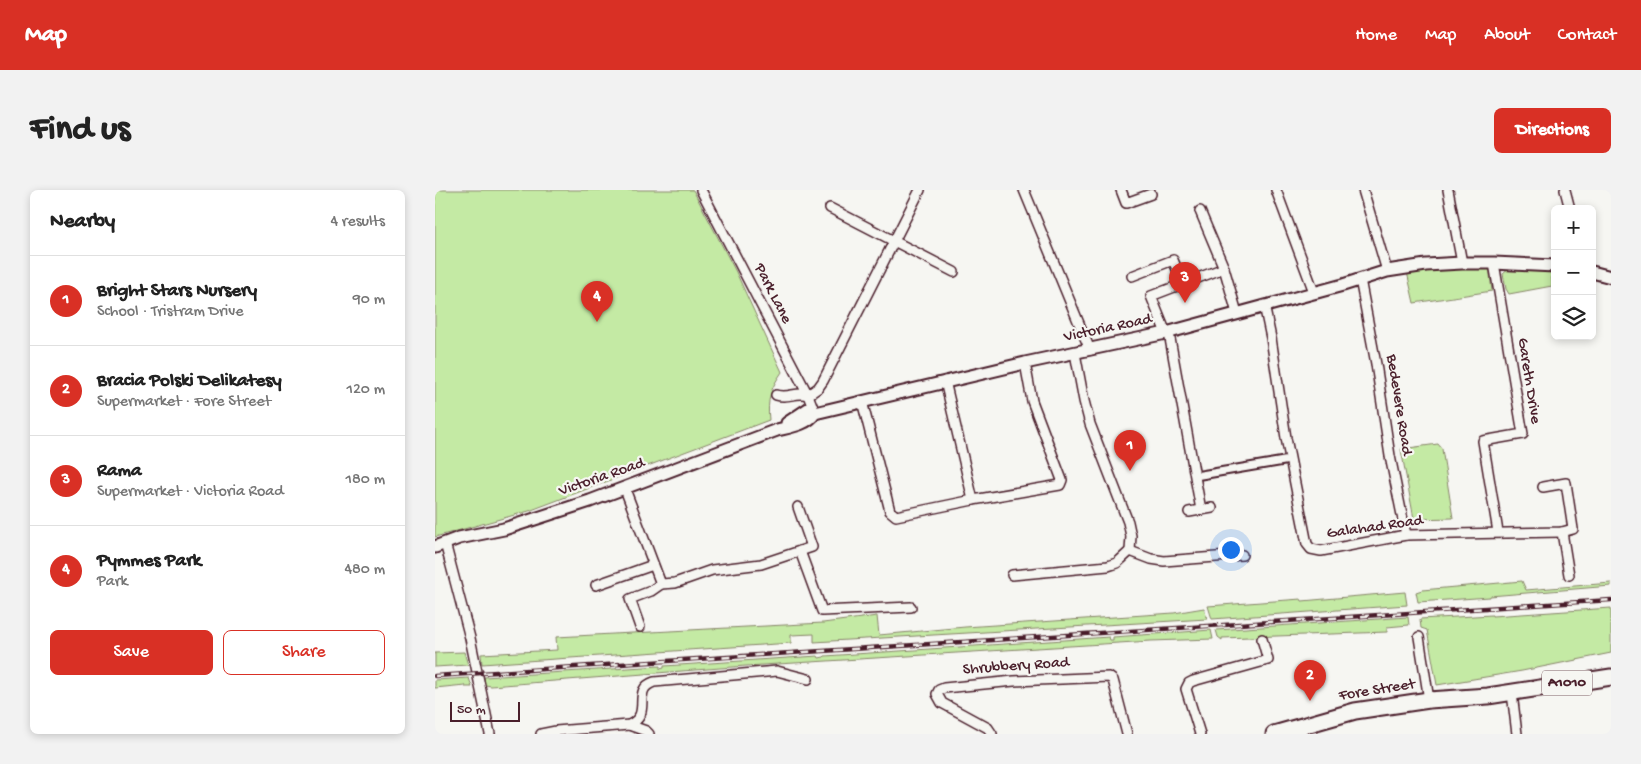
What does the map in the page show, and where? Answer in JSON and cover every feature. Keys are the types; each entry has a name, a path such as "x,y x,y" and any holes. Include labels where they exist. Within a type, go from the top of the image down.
{"main road":[{"name":"A1010","path":"1429,700 1512,692 1611,677"},
{"name":"Fore Street","path":"1274,734 1345,713 1429,700"}],"street":[{"name":"Park Lane","path":"701,190 808,395 815,413"},
{"path":"776,394 784,397 801,393 808,395 818,388 823,381 919,190"},
{"path":"1025,190 1090,350"},
{"path":"1121,190 1126,203 1151,194"},
{"path":"1276,190 1314,292"},
{"path":"1363,190 1387,271"},
{"path":"1448,190 1462,263"},
{"path":"1565,190 1569,205"},
{"path":"830,208 954,272"},
{"path":"1200,210 1224,268 1237,313"},
{"path":"1132,276 1173,260 1183,284"},
{"name":"Victoria Road","path":"440,545 504,528 625,489 777,430 805,422 815,413 862,401 1025,363 1167,333 1387,271 1426,265 1462,263 1494,262 1551,266"},
{"name":"Gareth Drive","path":"1494,262 1523,434 1483,441 1498,532"},
{"path":"1201,510 1167,333 1151,296 1224,268"},
{"path":"1596,273 1611,276"},
{"name":"Bedevere Road","path":"1360,279 1376,364 1390,456 1406,535"},
{"name":"Galahad Road","path":"1264,305 1290,460 1307,544 1311,549 1321,551 1406,535 1562,532 1573,529 1566,483 1543,487"},
{"path":"1012,575 1108,566 1117,563 1130,551 1131,536 1128,522 1090,424 1080,386 1075,353"},
{"path":"862,401 890,512 893,515 896,516 1060,485 1062,480 1033,401 1025,363"},
{"path":"945,381 973,500"},
{"path":"1195,476 1290,460"},
{"path":"625,489 661,584"},
{"path":"640,627 630,599 651,591 661,584 675,582 713,570 761,564 812,547 798,507"},
{"path":"1189,512 1212,508"},
{"path":"1562,532 1569,575"},
{"path":"440,545 469,638 490,734"},
{"path":"800,551 822,611 911,607"},
{"path":"1130,551 1164,562 1242,555"},
{"path":"596,585 653,564"},
{"path":"1419,636 1429,700"},
{"path":"1200,734 1186,689 1187,686 1193,681 1268,660 1262,639"},
{"path":"541,734 556,731 607,730 629,725 637,720 642,713 641,694 643,690 654,682 777,671 807,679"},
{"name":"Shrubbery Road","path":"992,734 989,728 942,703 937,694 939,690 1014,682 1109,677 1113,680 1127,734"},
{"path":"1512,692 1517,734"},
{"path":"629,725 646,731 649,734"}],"green space":[{"path":"435,190 693,190 736,272 782,372 770,395 769,420 529,511 435,537"},
{"path":"1489,267 1492,291 1414,303 1407,272"},
{"path":"1510,268 1551,269 1551,286 1509,294 1503,274"},
{"path":"1438,444 1442,449 1453,518 1414,519 1401,449"},
{"path":"1522,581 1526,590 1611,583 1611,586 1418,602 1416,592 1422,590"},
{"path":"1405,592 1407,605 1212,619 1208,606 1301,599 1302,601"},
{"path":"1204,608 1207,619 814,642 814,634 791,635 791,643 482,664 481,654 557,650 556,637 823,623 877,616 879,635 965,627 1174,613"},
{"path":"1611,608 1611,653 1522,671 1437,685 1427,630 1421,628 1420,619 1492,616"},
{"path":"1408,617 1409,625 1387,627 1387,632 1222,638 1222,640 1218,637 1216,630"},
{"path":"1211,630 1213,639 1151,641 746,666 491,686 485,685 484,677 660,666 660,669 664,668 664,666 818,656 819,658 825,656 1109,637 1110,640 1113,640 1113,637"},
{"path":"464,652 468,665 435,667 435,653"},
{"path":"469,678 472,687 465,687 465,685 435,688 435,680"}],"railway":[{"path":"435,676 1611,600"}],"place":[{"name":"Rama","path":"1185,303"},
{"name":"Pymmes Park","path":"597,322"},
{"name":"Bright Stars Nursery","path":"1130,471"},
{"name":"Bracia Polski Delikatesy","path":"1310,701"}]}
